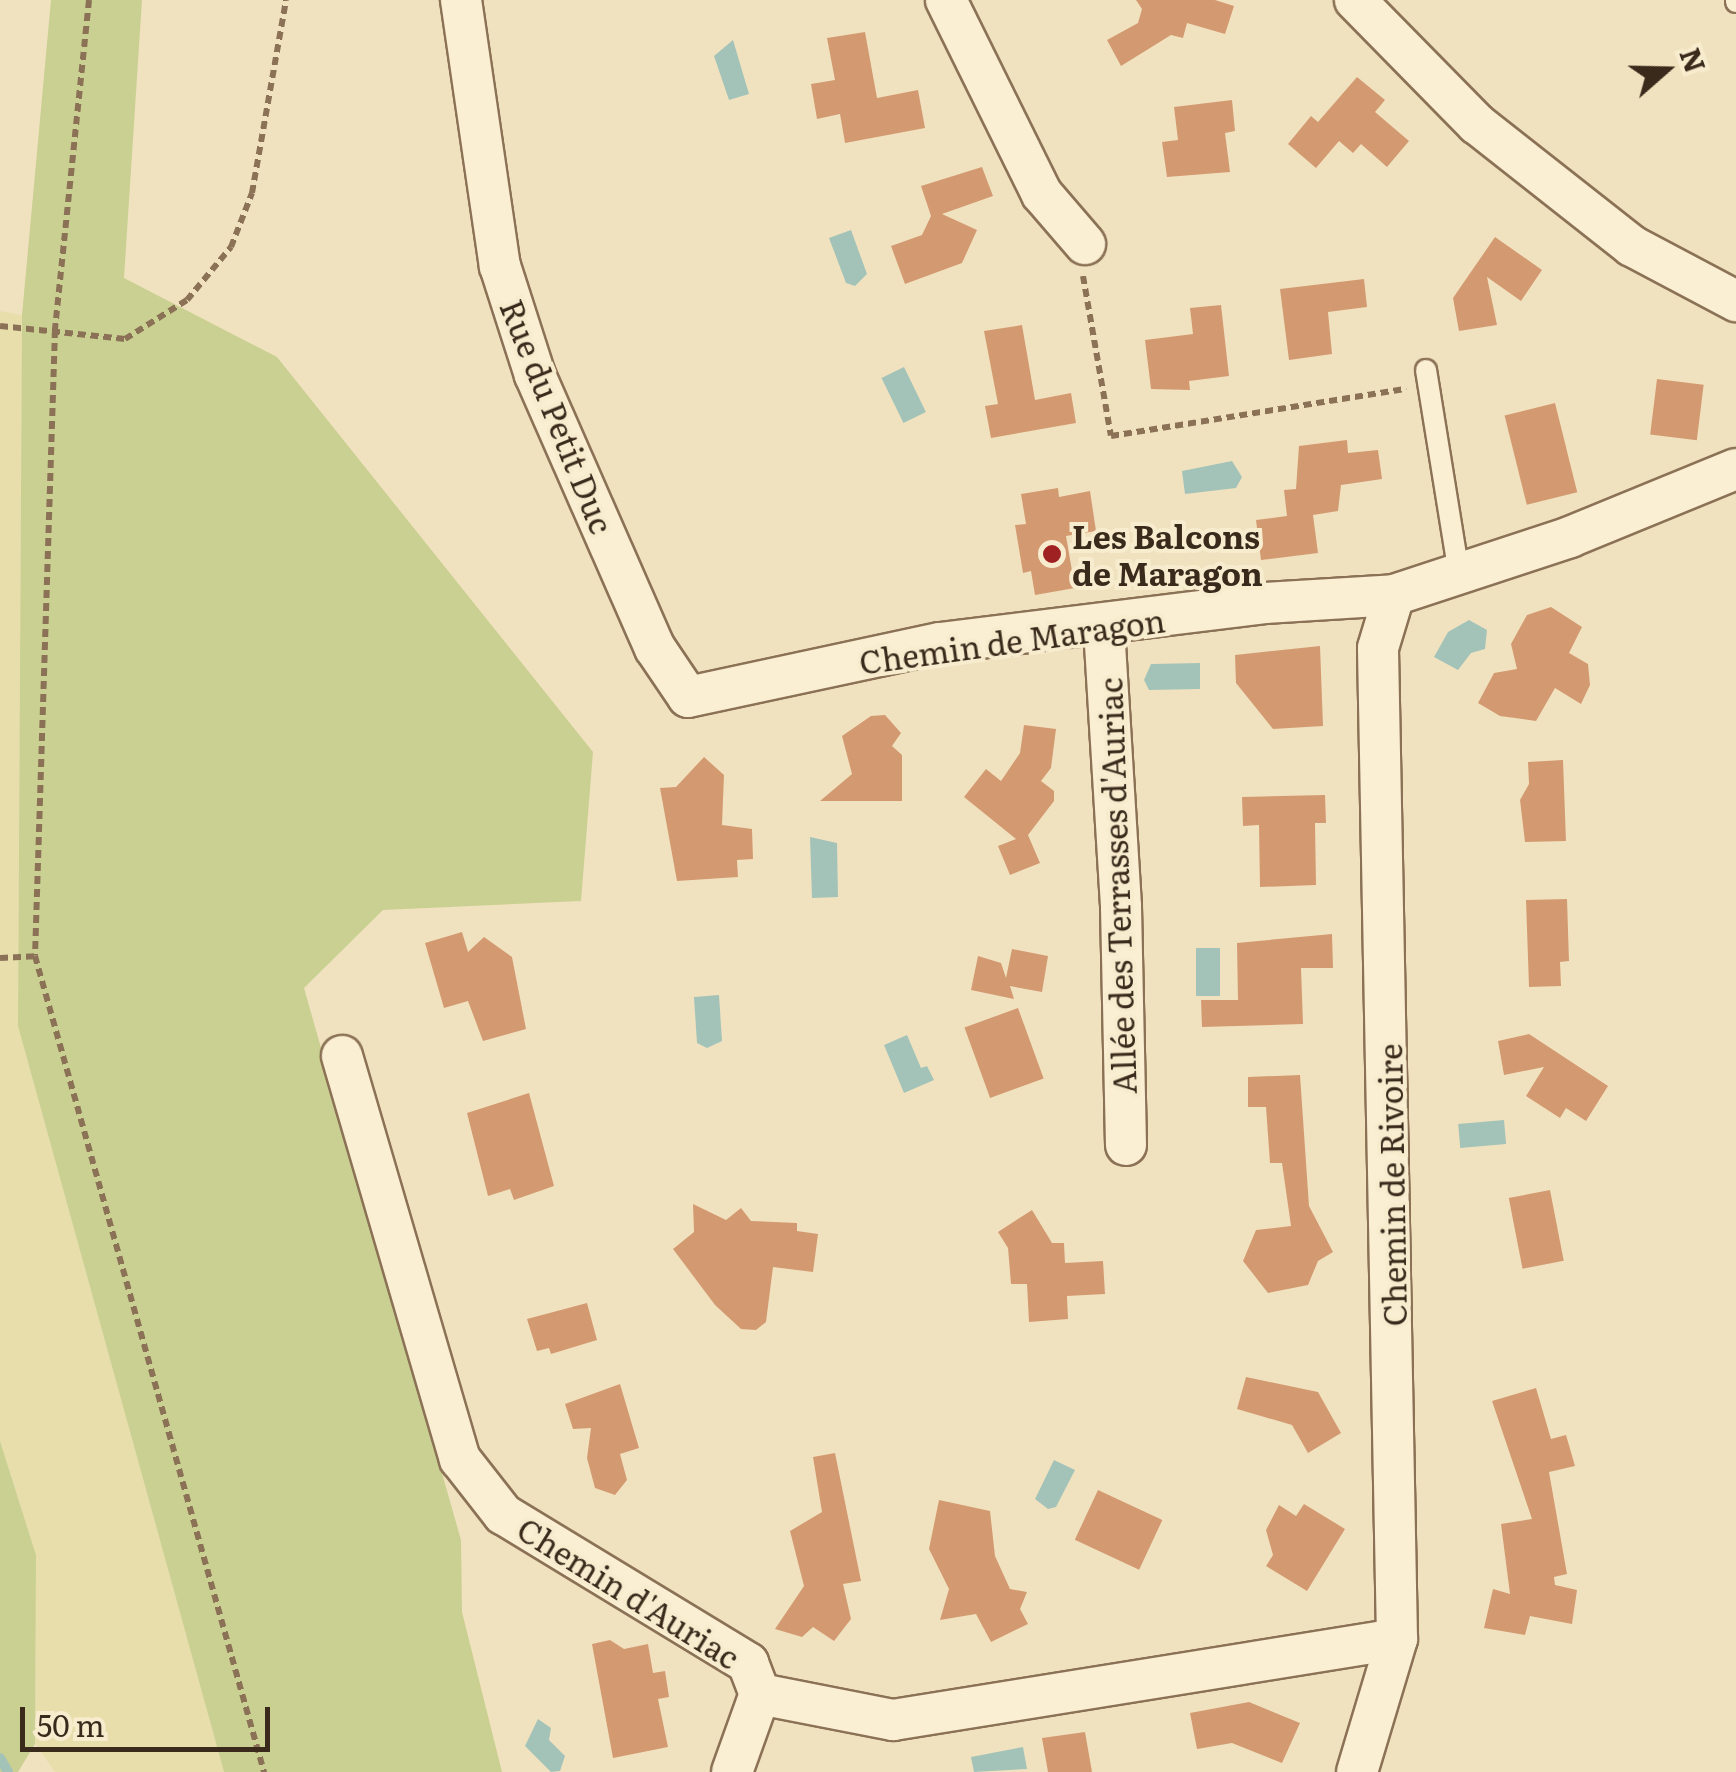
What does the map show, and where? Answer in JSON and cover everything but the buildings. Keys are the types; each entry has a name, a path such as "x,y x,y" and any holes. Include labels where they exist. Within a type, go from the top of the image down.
{"street":[{"name":"Rue du Petit Duc","path":"461,0 500,266 535,375 655,648 688,697"},
{"path":"946,0 1042,194 1085,244"},
{"path":"1355,0 1477,124 1601,222 1632,246 1736,301"},
{"name":"Chemin de Maragon","path":"688,697 940,643 1104,628 1265,604 1394,595 1736,469"},
{"name":"Chemin de Rivoire","path":"1357,1772 1397,1639 1378,648 1394,595"},
{"name":"Allée des Terrasses d'Auriac","path":"1104,628 1121,907 1126,1145"},
{"name":"Chemin d'Auriac","path":"342,1056 460,1459 503,1514 748,1662 760,1694 893,1720 1397,1639"},
{"path":"732,1772 760,1694"}],"lane":[{"path":"1426,378 1459,574"}],"path":[{"path":"89,0 55,330 35,956 264,1772"},
{"path":"0,326 125,339 187,300 230,247 252,193 286,0"},
{"path":"1085,244 1082,285 1111,436 1426,378"},
{"path":"0,958 35,956"}],"shaded area":[{"path":"0,311 22,315 18,1026 224,1772 55,1772 35,1744 36,1555 0,1441"}],"green space":[{"path":"51,0 142,0 124,278 277,357 593,752 581,901 383,910 304,988 461,1540 462,1612 502,1772 224,1772 18,1026 22,315"},
{"path":"0,1441 36,1555 35,1744 18,1772 0,1772"}],"water":[{"path":"733,40 749,94 729,100 714,56"},
{"path":"851,230 867,274 855,286 846,283 829,238"},
{"path":"904,367 926,412 903,423 882,378"},
{"path":"1232,461 1242,477 1236,488 1185,494 1182,471"},
{"path":"1469,620 1487,630 1485,649 1471,653 1458,670 1434,657 1448,632"},
{"path":"1200,663 1200,689 1149,690 1144,680 1151,664"},
{"path":"810,837 837,843 838,897 812,898"},
{"path":"1196,948 1220,948 1220,996 1196,996"},
{"path":"719,995 722,1041 707,1048 697,1043 694,997"},
{"path":"907,1035 921,1068 927,1066 934,1080 904,1093 884,1045"},
{"path":"1504,1120 1506,1144 1460,1148 1458,1124"},
{"path":"1054,1460 1075,1470 1056,1507 1048,1509 1035,1499"},
{"path":"538,1719 551,1728 549,1740 565,1756 560,1771 551,1772 525,1746"},
{"path":"1023,1747 1027,1769 974,1772 971,1757"}],"waterway":[{"path":"0,1758 8,1772"}],"place":[{"name":"Les Balcons de Maragon","path":"1052,554"}]}
